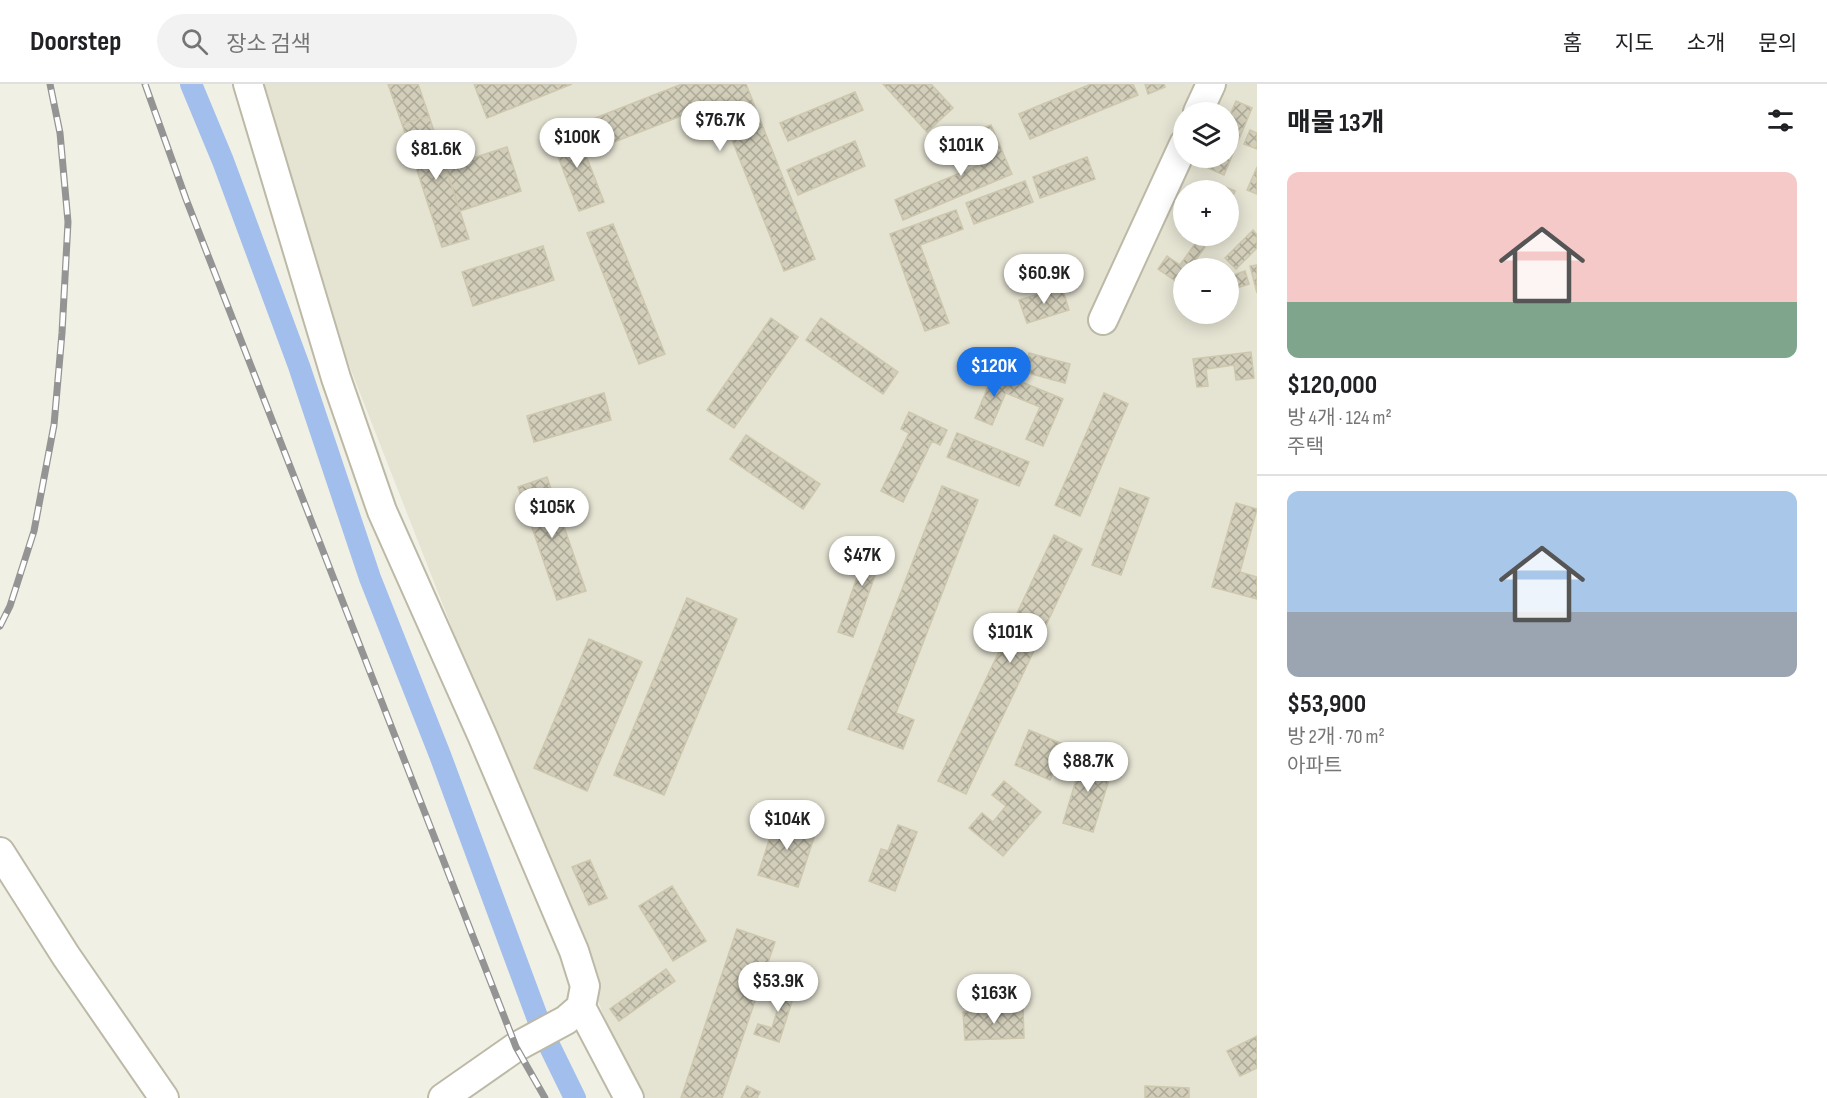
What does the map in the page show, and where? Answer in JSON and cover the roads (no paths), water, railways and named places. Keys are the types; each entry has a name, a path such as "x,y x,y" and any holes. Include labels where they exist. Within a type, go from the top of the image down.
{"street":[{"path":"248,84 336,378 382,511 482,735 574,951 585,986 581,1007 566,1020 516,1047 443,1098"},
{"path":"1203,102 1211,84"},
{"path":"1103,320 1173,168"},
{"path":"0,852 66,956 164,1098"},
{"path":"581,1007 629,1098"}],"waterway":[{"path":"191,84 223,161 299,366 370,578 440,755 539,1022"},
{"path":"549,1045 575,1098"}],"railway":[{"path":"0,626 10,606 34,531 54,425 68,222 60,133 50,84"},
{"path":"145,84 186,199 516,1047 545,1098"}]}
